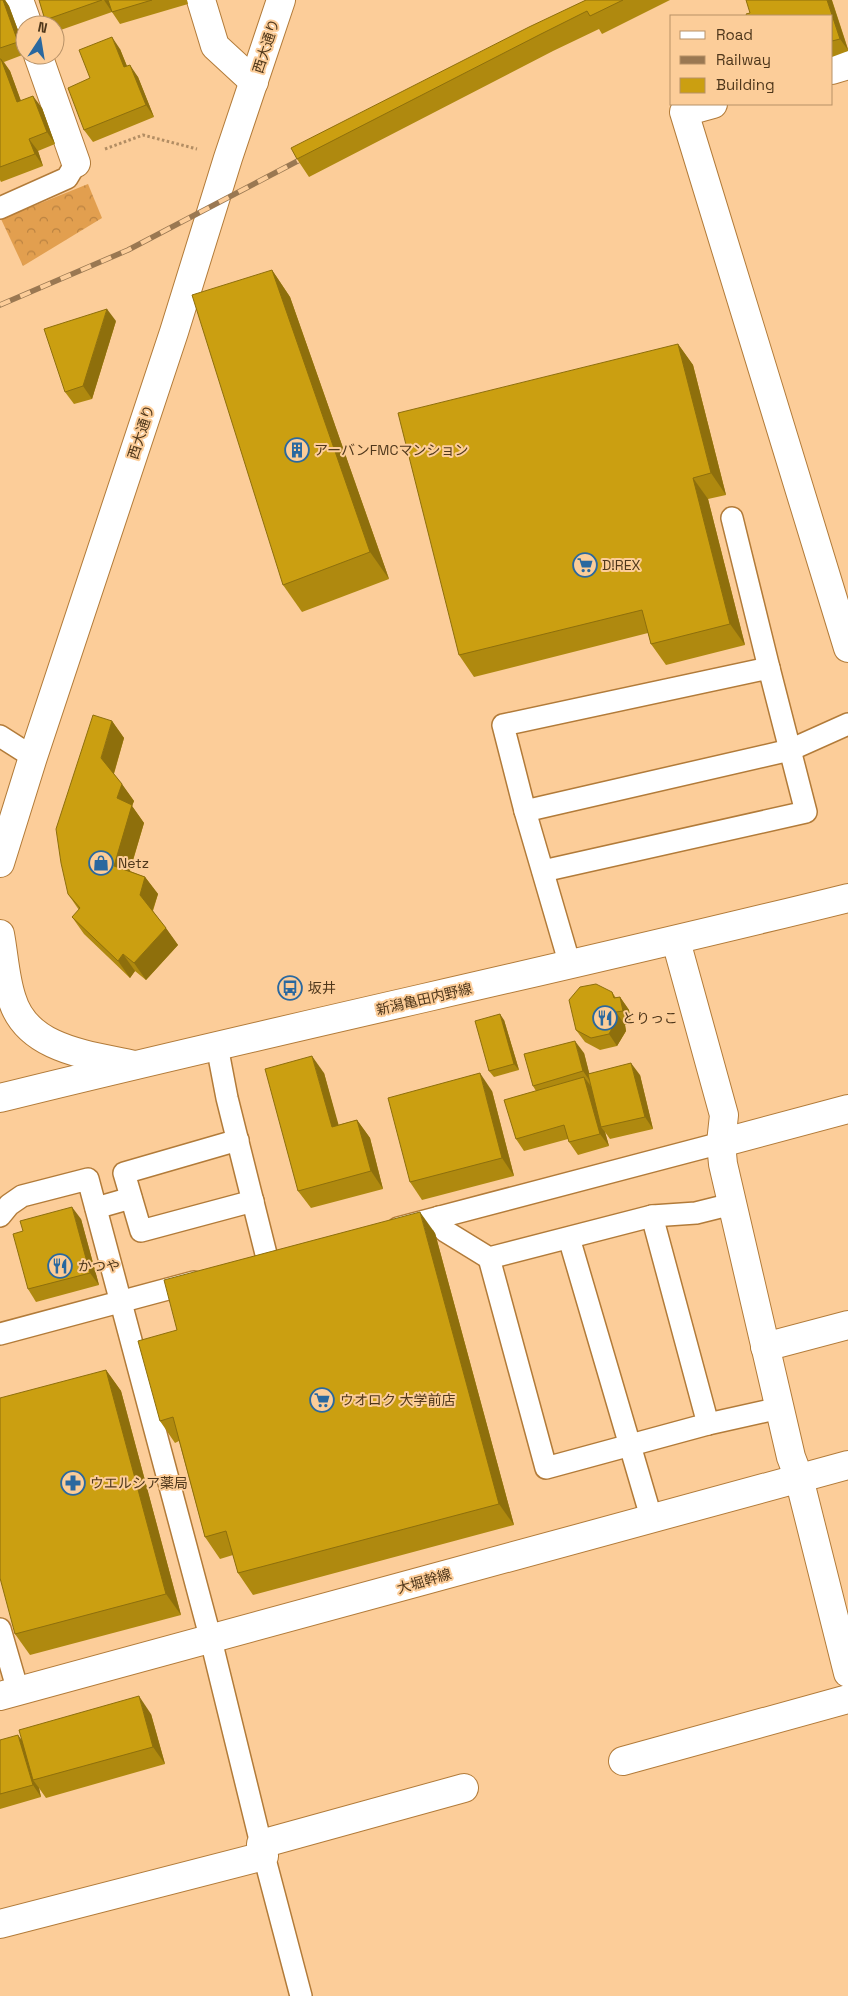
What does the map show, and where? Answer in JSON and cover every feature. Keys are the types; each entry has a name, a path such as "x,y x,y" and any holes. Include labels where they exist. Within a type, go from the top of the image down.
{"street":[{"path":"20,0 25,15"},
{"path":"201,0 208,49 254,82"},
{"name":"西大通り","path":"0,863 7,812 33,757 174,332 228,158 281,0"},
{"path":"41,65 76,164"},
{"path":"833,70 848,65"},
{"path":"709,105 684,112 848,648"},
{"name":"新潟亀田内野線","path":"0,1098 134,1065 676,941 848,898"},
{"path":"0,934 12,1000 26,1025 46,1041 75,1052 134,1065"},
{"path":"676,941 724,1115 721,1143 722,1164 791,1457 799,1478 848,1673"},
{"path":"721,1143 848,1108"},
{"path":"765,1347 848,1325"},
{"name":"大堀幹線","path":"9,1693 212,1640 651,1517 848,1465"},
{"path":"623,1761 848,1699"},
{"path":"0,1924 263,1850 464,1788"}],"lane":[{"path":"0,208 67,178 76,164"},
{"path":"543,871 806,812 732,518"},
{"path":"570,965 525,811 503,725 770,668"},
{"path":"525,811 790,750 848,724"},
{"path":"0,736 33,757"},
{"path":"217,1046 226,1098 269,1262"},
{"path":"238,1140 124,1173 140,1231 254,1201"},
{"path":"382,1232 721,1143"},
{"path":"0,1216 9,1205 22,1196 88,1179 212,1640 301,1996"},
{"path":"96,1208 131,1198"},
{"path":"489,1258 652,1216 696,1212 732,1204"},
{"path":"652,1216 708,1424"},
{"path":"439,1217 445,1231 489,1258 546,1468 708,1424 780,1408"},
{"path":"569,1238 651,1517"},
{"path":"0,1334 213,1276"},
{"path":"0,1629 9,1693"}],"path":[{"path":"76,164 84,157 144,135 185,146"}],"green space":[{"path":"88,184 102,218 23,266 1,219"}],"building":[{"path":"0,0 3,0 15,34 15,43 0,48"},
{"path":"39,0 102,0 59,15 44,15"},
{"path":"108,0 152,0 112,12"},
{"path":"586,0 623,0 590,16 587,11 297,159 291,148 529,27"},
{"path":"746,0 827,0 832,15 746,14 750,13"},
{"path":"833,18 840,39 833,41"},
{"path":"112,37 124,67 130,65 146,105 84,130 68,88 90,78 79,50"},
{"path":"0,59 17,102 33,96 47,132 29,139 35,154 0,167"},
{"name":"アーバンFMCマンション","path":"272,270 370,552 283,585 192,295"},
{"path":"107,309 83,386 65,392 44,329"},
{"name":"D!REX","path":"678,344 711,473 693,478 730,624 651,644 642,610 459,655 398,413"},
{"name":"Netz","path":"93,715 112,721 101,758 122,784 117,798 132,805 114,866 145,877 140,895 166,928 134,963 123,954 118,961 72,917 80,908 68,894 61,863 56,829"},
{"name":"とりっこ","path":"596,984 612,992 614,998 620,997 623,1011 616,1012 617,1019 609,1034 591,1038 576,1030 569,1000 580,987"},
{"path":"500,1014 514,1064 489,1071 475,1021"},
{"path":"575,1041 583,1071 533,1086 524,1054"},
{"path":"312,1056 332,1127 357,1120 371,1171 298,1191 265,1069"},
{"path":"631,1063 645,1117 601,1127 588,1074"},
{"path":"480,1073 502,1158 410,1182 388,1098"},
{"path":"584,1077 600,1134 569,1142 564,1125 516,1139 504,1100"},
{"name":"かつや","path":"72,1207 90,1273 28,1289 13,1234 23,1231 20,1221"},
{"name":"ウオロク 大学前店","path":"420,1212 499,1504 238,1573 226,1531 205,1537 173,1417 160,1421 138,1341 177,1330 164,1280"},
{"name":"ウエルシア薬局","path":"106,1370 166,1594 15,1634 0,1578 0,1398"},
{"path":"139,1696 153,1747 33,1780 19,1730"},
{"path":"18,1735 33,1785 0,1794 0,1740"}],"railway":[{"path":"0,305 128,250 311,154"}],"place":[{"name":"アーバンFMCマンション","path":"297,450"},
{"name":"D!REX","path":"585,565"},
{"name":"Netz","path":"101,863"},
{"name":"坂井","path":"290,988"},
{"name":"とりっこ","path":"605,1018"},
{"name":"かつや","path":"60,1266"},
{"name":"ウオロク 大学前店","path":"322,1400"},
{"name":"ウエルシア薬局","path":"73,1483"}]}
